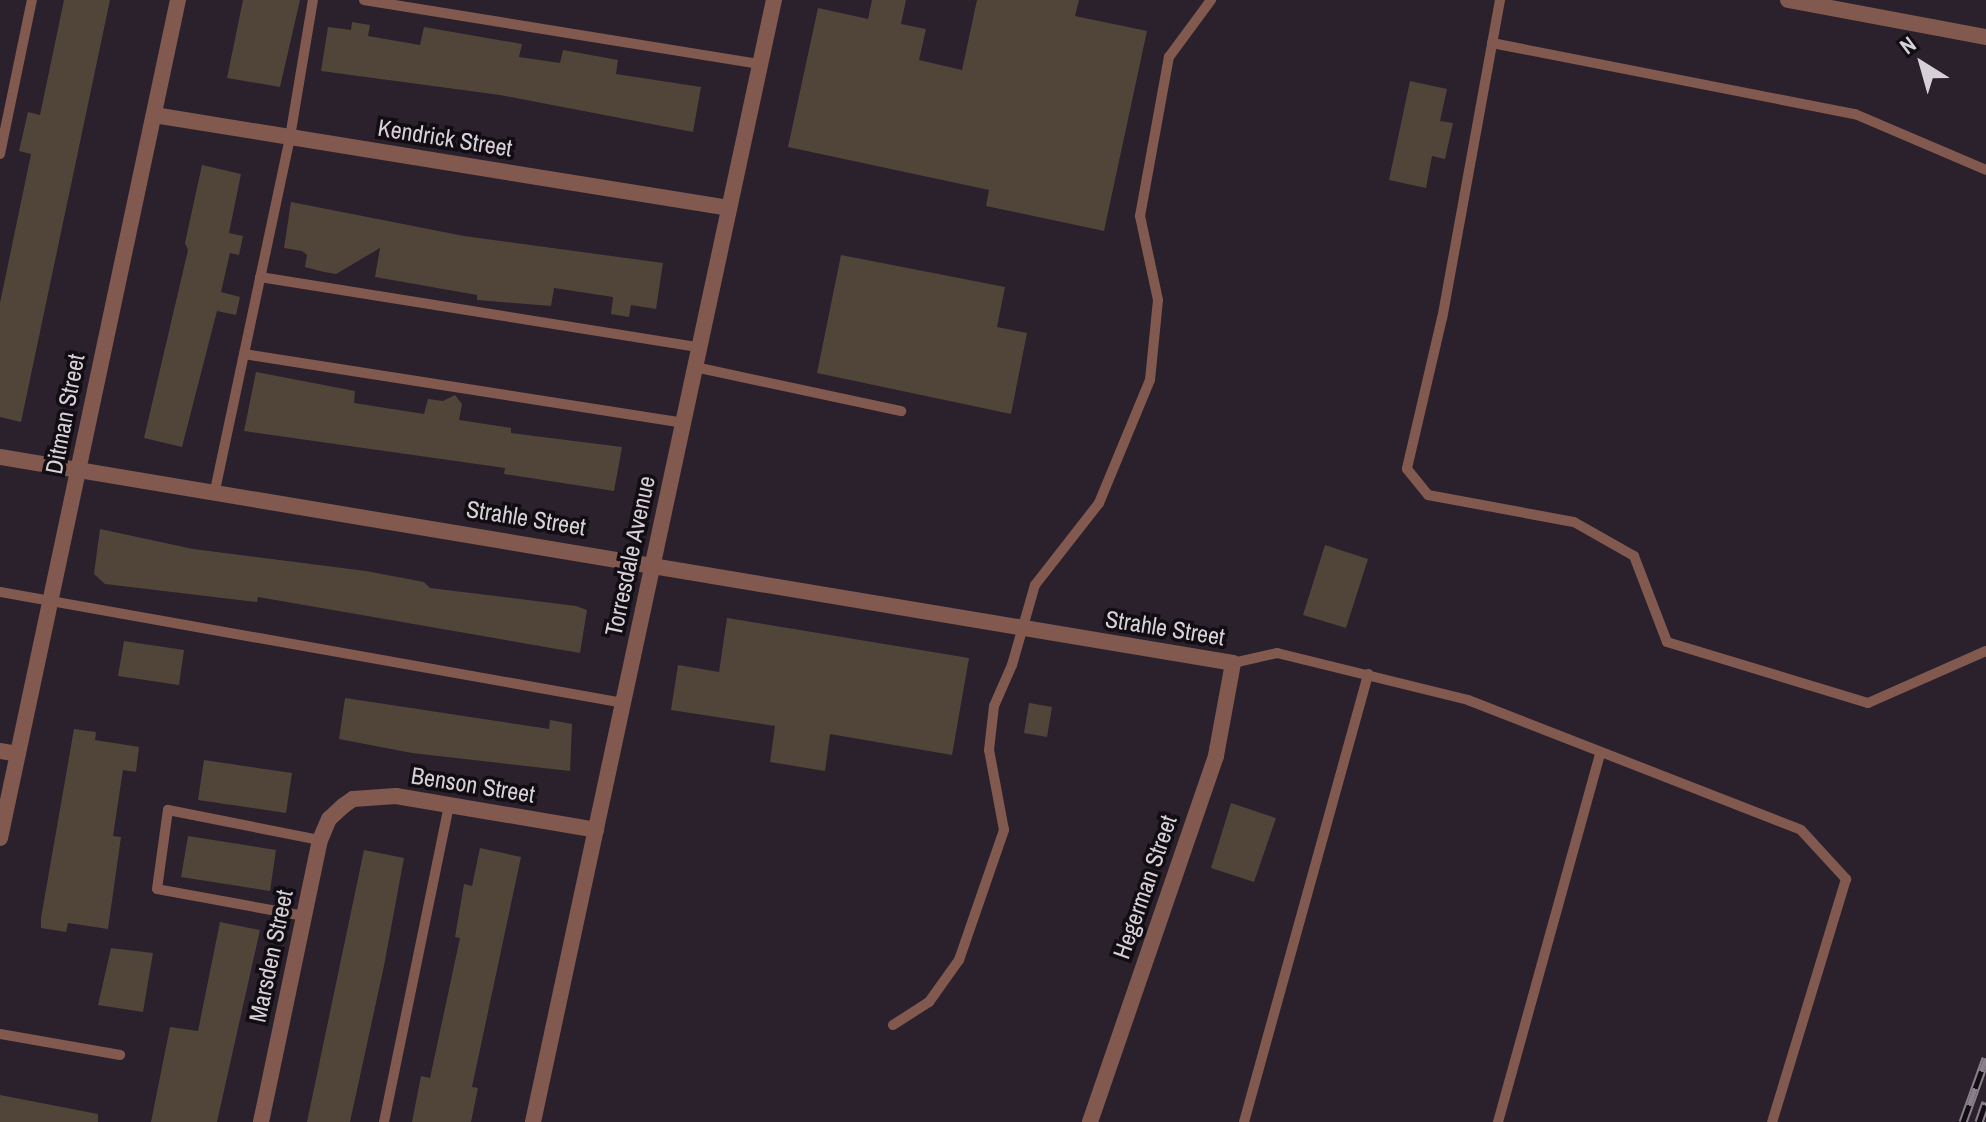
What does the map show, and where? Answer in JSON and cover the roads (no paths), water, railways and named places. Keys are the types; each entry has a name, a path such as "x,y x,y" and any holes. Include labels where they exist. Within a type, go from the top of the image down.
{"street":[{"name":"Ditman Street","path":"0,838 178,0"},
{"name":"Torresdale Avenue","path":"533,1122 774,0"},
{"path":"1788,0 1986,37"},
{"name":"Kendrick Street","path":"154,115 729,208"},
{"name":"Strahle Street","path":"0,457 214,495 613,556 652,567 1233,663"},
{"name":"Hegerman Street","path":"1090,1122 1216,756 1233,663"},
{"path":"0,751 18,754"},
{"name":"Benson Street","path":"343,806 372,796 449,805 596,830"},
{"name":"Marsden Street","path":"261,1122 320,840 329,819 343,806"}],"lane":[{"path":"0,154 32,0"},
{"path":"214,495 290,137 313,0"},
{"path":"364,0 760,64"},
{"path":"893,1025 929,1002 959,960 1004,830 989,750 994,706 1035,585 1099,503 1150,380 1158,300 1140,216 1169,57 1211,0"},
{"path":"1500,0 1442,318 1407,469 1428,495 1574,522 1634,556 1667,642 1868,703 1986,651"},
{"path":"1492,43 1855,114 1986,170"},
{"path":"260,277 699,347"},
{"path":"244,354 683,423"},
{"path":"695,367 901,411"},
{"path":"0,592 624,703"},
{"path":"1233,663 1277,653 1468,700 1801,830 1846,879 1772,1122"},
{"path":"1244,1122 1368,674"},
{"path":"1498,1122 1600,754"},
{"path":"384,1122 449,805"},
{"path":"304,916 157,889 168,810 320,840"},
{"path":"0,1034 120,1055"}],"railway":[{"path":"1963,1122 1986,1058"},
{"path":"1979,1122 1986,1102"}]}
